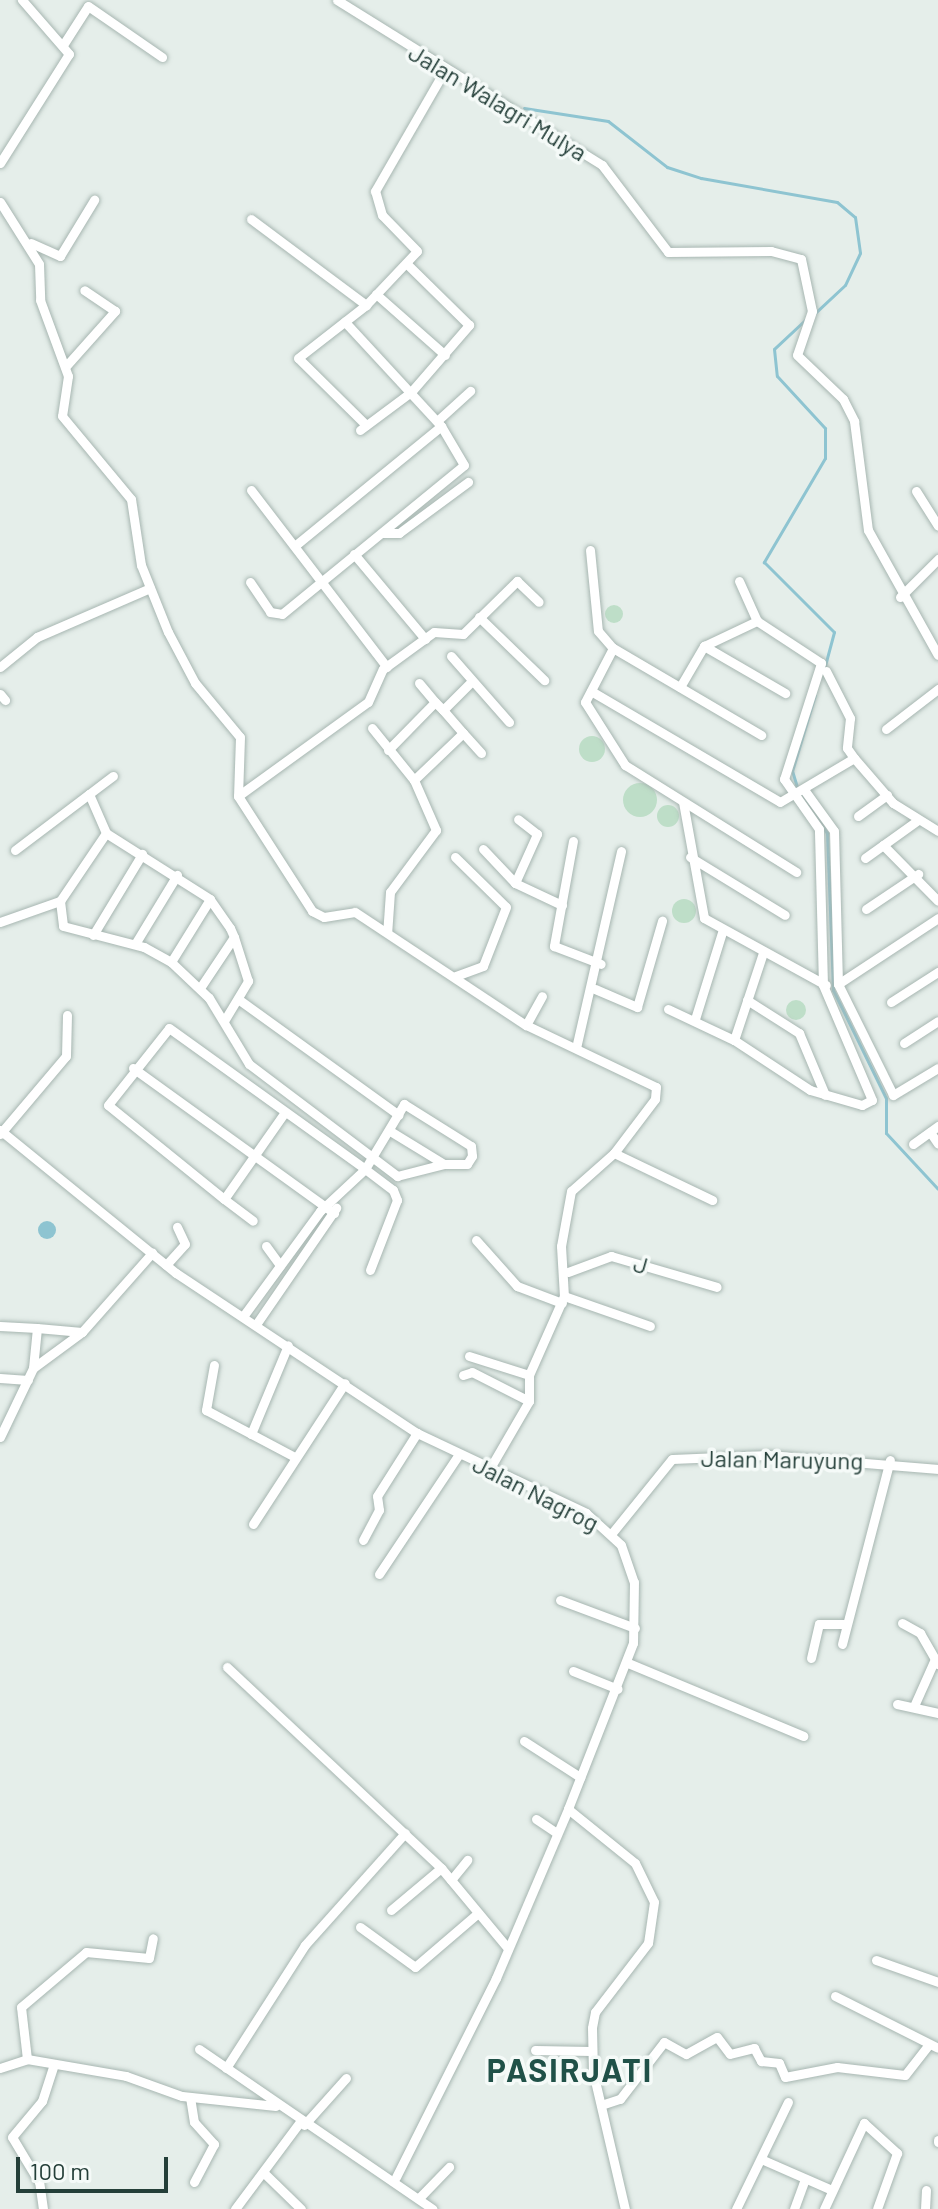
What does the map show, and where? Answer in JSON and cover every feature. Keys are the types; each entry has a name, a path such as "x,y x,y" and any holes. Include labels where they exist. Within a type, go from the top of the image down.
{"street":[{"path":"0,163 65,65 63,45 22,0"},
{"name":"Jalan Walagri Mulya","path":"337,0 602,165 668,252 771,251 801,259 812,316 798,335 797,355 843,399 854,421 868,530 900,597"},
{"path":"63,45 88,6 162,57"},
{"path":"407,264 469,325 411,392 363,428 299,359 366,305 407,264 418,246 382,215 375,191 445,70"},
{"path":"31,243 60,256 94,200"},
{"path":"0,202 31,243 40,300 66,366 62,416 131,499 150,588 195,683 240,737 238,796 316,915 352,911 456,976 526,1025 656,1087 655,1099 614,1153 581,1177 566,1203 561,1252 568,1272 563,1299 529,1375 529,1401 490,1468"},
{"path":"251,219 366,305"},
{"path":"66,366 115,311 84,290"},
{"path":"376,294 445,355"},
{"path":"250,582 278,615 464,465 439,424 345,322"},
{"path":"297,544 439,424 470,391"},
{"path":"382,533 399,533 468,482"},
{"path":"251,490 297,544 387,667"},
{"path":"916,491 938,526"},
{"path":"590,550 598,631 613,648 761,735"},
{"path":"354,554 425,639"},
{"path":"938,559 900,597 938,655"},
{"path":"238,796 368,702 387,667 436,631 463,634 517,581 539,602"},
{"path":"739,581 757,621 824,667 850,718 847,748 854,758 887,795 918,820 938,831"},
{"path":"0,667 37,637 150,588"},
{"path":"479,617 544,680"},
{"path":"680,687 704,646 757,621"},
{"path":"704,646 785,693"},
{"path":"613,648 585,702 625,765 796,872"},
{"path":"451,656 509,722"},
{"path":"668,1009 695,1019 734,1040 825,1095 870,1103 873,1092 823,985 819,829 795,798 784,775 824,667"},
{"path":"388,750 472,681"},
{"path":"419,683 481,753"},
{"path":"886,729 938,689"},
{"path":"591,691 776,800 795,798 854,758"},
{"path":"372,728 414,780 436,833 390,892 387,931"},
{"path":"414,780 463,733"},
{"path":"15,850 113,776"},
{"path":"805,791 834,831 838,984 896,1095 938,1068"},
{"path":"89,794 106,833 177,875 210,899 234,937 248,972 238,999 224,1021"},
{"path":"858,816 887,795"},
{"path":"683,802 690,857 704,918 823,985 838,984 937,921"},
{"path":"515,883 537,834 518,819"},
{"path":"865,858 918,820"},
{"path":"106,833 60,901 61,925 135,944 171,962 200,988 249,1064 372,1157 397,1176 444,1164 467,1164 471,1146 410,1105 399,1115 390,1131 372,1157 365,1169 342,1194 325,1206 244,1315"},
{"path":"573,841 554,946 601,964"},
{"path":"883,845 918,874 938,901"},
{"path":"483,849 515,883 562,905"},
{"path":"576,1048 601,964 621,851"},
{"path":"93,935 142,854"},
{"path":"455,857 506,907 483,966 456,976"},
{"path":"690,857 785,915"},
{"path":"866,909 918,874"},
{"path":"135,944 177,875"},
{"path":"171,962 210,899"},
{"path":"0,922 60,901"},
{"path":"595,989 637,1007 662,921"},
{"path":"695,1019 723,929"},
{"path":"200,988 234,937"},
{"path":"734,1040 763,953"},
{"path":"891,1002 938,972"},
{"path":"526,1025 542,996"},
{"path":"238,999 399,1115"},
{"path":"747,1000 799,1033 825,1095"},
{"path":"1,1132 66,1056 67,1015"},
{"path":"904,1043 938,1021"},
{"path":"253,1221 109,1110 133,1068 169,1028 397,1195 370,1270"},
{"path":"133,1068 252,1158 334,1213"},
{"path":"224,1199 285,1112"},
{"path":"913,1144 934,1129 938,1144"},
{"path":"390,1131 444,1164"},
{"name":"Jalan Nagrog","path":"1,1132 166,1265 257,1323 417,1433 612,1533 634,1582 635,1628 628,1663 618,1689 506,1946 396,2177"},
{"path":"614,1153 712,1200"},
{"path":"257,1323 334,1213 342,1194"},
{"path":"166,1265 185,1244 177,1227"},
{"path":"476,1240 517,1286 650,1326"},
{"path":"266,1246 280,1265"},
{"path":"33,1368 82,1332 152,1253"},
{"name":"J","path":"568,1272 611,1256 717,1287"},
{"path":"0,1326 82,1332"},
{"path":"0,1437 3,1423 33,1368 37,1328"},
{"path":"251,1434 288,1345"},
{"path":"469,1356 529,1375"},
{"path":"214,1365 206,1410 293,1456"},
{"path":"463,1375 472,1372 529,1401"},
{"path":"0,1378 28,1380"},
{"path":"253,1524 293,1456 345,1383"},
{"path":"363,1540 379,1510 377,1496 417,1433"},
{"path":"379,1574 459,1454"},
{"name":"Jalan Maruyung","path":"612,1533 672,1459 890,1460 938,1469"},
{"path":"842,1644 890,1460"},
{"path":"560,1600 635,1628"},
{"path":"902,1623 920,1633 937,1662 914,1706"},
{"path":"811,1658 819,1624 845,1624"},
{"path":"628,1663 803,1736"},
{"path":"227,1667 441,1868 506,1946"},
{"path":"573,1671 618,1689"},
{"path":"897,1704 938,1713"},
{"path":"524,1741 580,1777"},
{"path":"568,1809 635,1863 655,1909 648,1943 595,2012 591,2051 626,2208"},
{"path":"536,1819 555,1832"},
{"path":"226,2068 305,1945 405,1833"},
{"path":"451,1880 467,1860"},
{"path":"391,1910 441,1868"},
{"path":"360,1927 415,1967 478,1913"},
{"path":"27,2059 21,2007 86,1952 149,1958 153,1938"},
{"path":"876,1960 938,1982"},
{"path":"601,2105 620,2099 664,2042 686,2054 717,2037 730,2054 756,2048 761,2061 779,2063 785,2077 837,2067 905,2075 933,2046 835,1996"},
{"path":"199,2049 258,2089 275,2106 301,2124 396,2177 433,2209"},
{"path":"535,2050 591,2051"},
{"path":"0,2067 27,2059 53,2067 103,2070 190,2097 252,2106 275,2106"},
{"path":"43,2209 38,2180 12,2137 42,2101 53,2067"},
{"path":"235,2209 301,2124 346,2078"},
{"path":"252,2106 258,2089"},
{"path":"190,2097 194,2122 214,2144 194,2182"},
{"path":"736,2209 788,2102"},
{"path":"824,2209 864,2123 897,2153 877,2209"},
{"path":"761,2159 832,2190"},
{"path":"420,2197 449,2167"},
{"path":"263,2172 301,2209"},
{"path":"794,2209 805,2179"},
{"path":"925,2209 926,2190"}],"green space":[{"path":"610,605 618,605 623,614 621,621 610,623 605,618 605,610"},
{"path":"592,736 601,740 605,749 601,758 592,762 583,758 579,749 583,740"},
{"path":"640,783 652,788 657,800 652,812 640,817 628,812 623,800 628,788"},
{"path":"668,805 676,808 679,816 676,824 668,827 660,824 657,816 660,808"},
{"path":"684,899 693,902 696,911 693,920 684,923 675,920 672,911 675,902"},
{"path":"796,1000 803,1003 806,1010 803,1017 796,1020 789,1017 786,1010 789,1003"}],"water":[{"path":"47,1221 56,1230 47,1239 38,1230"}],"waterway":[{"path":"524,108 608,121 667,167 701,178 837,202 855,217 860,253 845,285 814,314"},
{"path":"805,320 774,349 777,376 825,428 825,458 764,562 834,632 824,669"},
{"path":"797,787 792,771 815,695"},
{"path":"801,794 827,833 833,990 886,1098 886,1133 938,1189"}],"district":[{"name":"PASIRJATI","path":"570,2069"}]}
